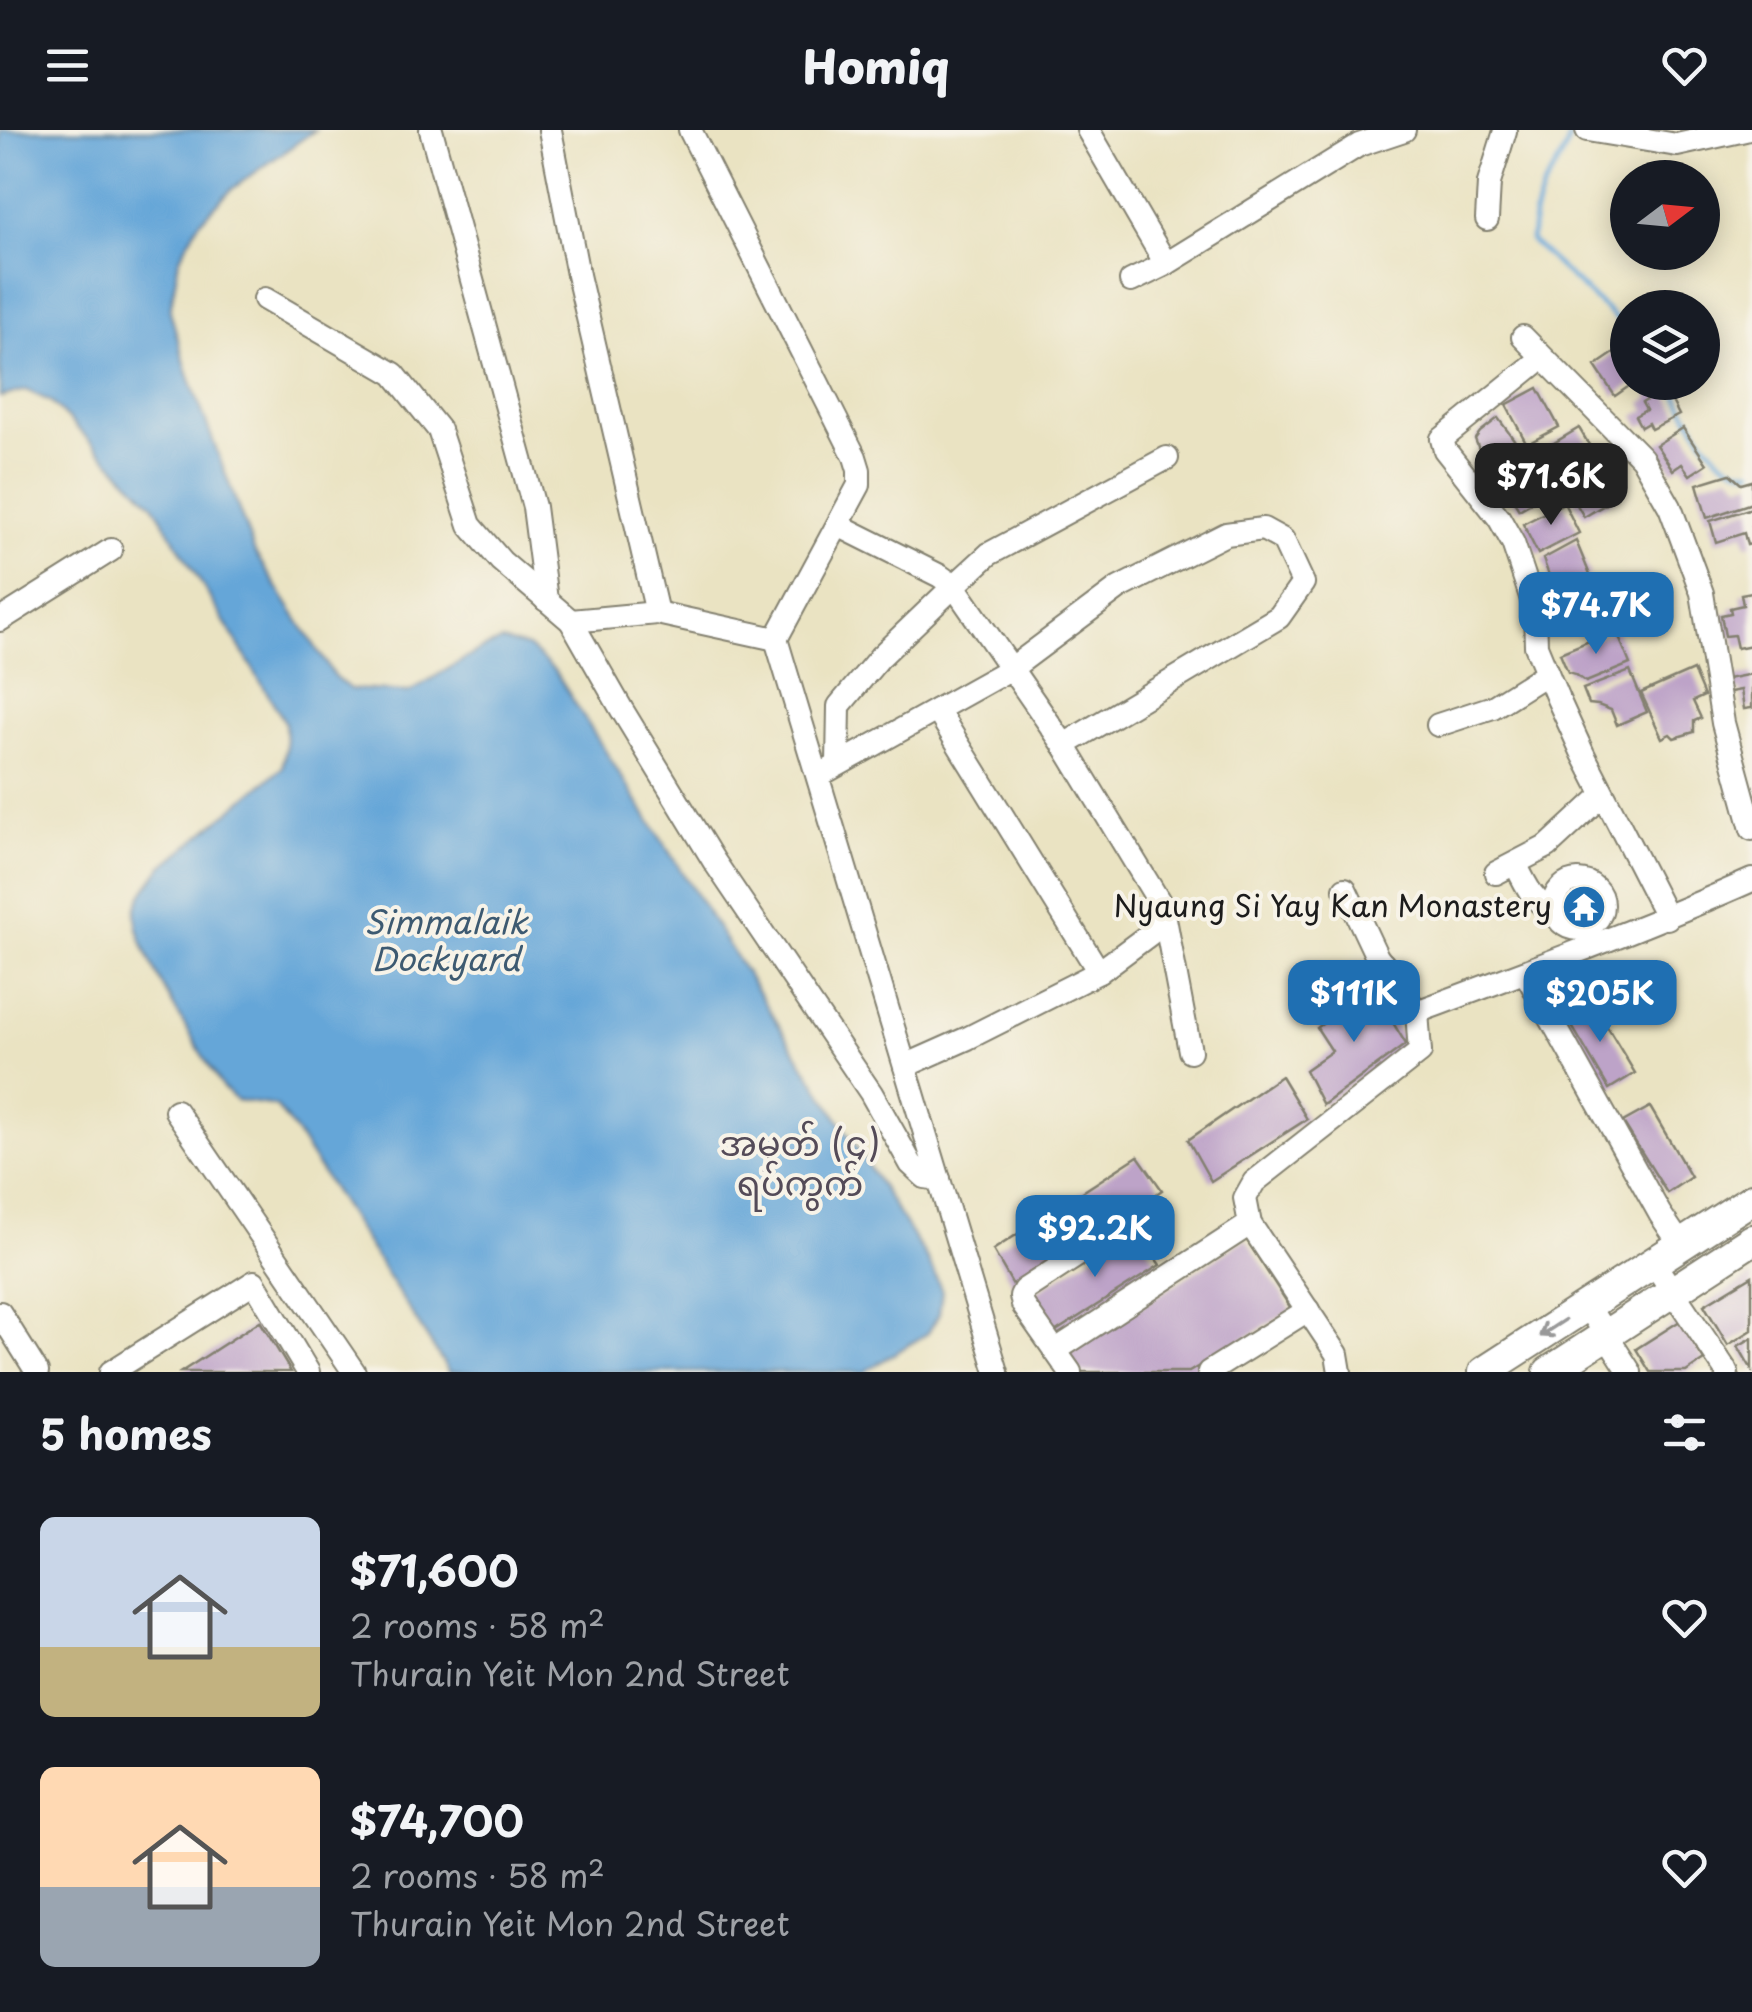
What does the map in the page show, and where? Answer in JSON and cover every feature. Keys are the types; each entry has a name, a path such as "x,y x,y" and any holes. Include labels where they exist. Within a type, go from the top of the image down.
{"main road":[{"path":"1484,1372 1752,1200"},
{"path":"1549,1372 1752,1240"}],"street":[{"path":"431,130 534,507 546,600"},
{"path":"550,130 582,293 657,613"},
{"path":"690,130 859,470 860,485 776,639"},
{"path":"1088,130 1166,264"},
{"path":"1132,281 1166,264 1355,137 1404,130"},
{"path":"1485,130 1515,130"},
{"path":"1587,130 1677,145 1745,130"},
{"path":"1487,220 1490,183 1504,131"},
{"path":"265,300 394,374 439,430 470,525 502,562 571,621 714,861 870,1093 911,1164 925,1177 939,1179"},
{"path":"1523,336 1642,458 1670,507 1702,592 1722,723 1752,829"},
{"path":"1542,358 1442,438 1449,458 1499,518 1513,543 1534,609 1536,646 1603,795 1667,918"},
{"path":"828,770 839,706 880,657 954,586 989,554 1167,458"},
{"path":"838,525 954,586 1012,668 1163,908 1190,1051"},
{"path":"828,770 1012,668 1118,588 1226,534 1263,529 1283,540 1303,584 1278,618 1064,746"},
{"path":"0,620 112,550"},
{"path":"571,621 657,613 776,639"},
{"path":"776,639 828,770 905,1066 997,1372"},
{"path":"1438,726 1493,706 1547,672"},
{"path":"937,710 1100,972"},
{"path":"1556,914 1541,906 1506,869 1548,846 1603,795"},
{"path":"1417,1012 1667,918 1752,880"},
{"path":"1340,1372 1337,1354 1250,1224 1245,1198 1254,1182 1420,1052 1417,1012 1382,964 1345,889"},
{"path":"905,1066 1100,972 1150,934 1163,908"},
{"path":"1311,1008 1382,964"},
{"path":"1525,972 1680,1245"},
{"path":"176,1110 354,1372"},
{"path":"1070,1372 1023,1305 1021,1296 1024,1290 1138,1216"},
{"path":"1056,1350 1250,1224"},
{"path":"1654,1262 1727,1372"},
{"path":"111,1372 254,1282 308,1372"},
{"path":"1587,1306 1630,1372"},
{"path":"1210,1372 1308,1310"},
{"path":"0,1314 37,1372"}],"water":[{"name":"Simmalaik Dockyard","path":"0,130 315,130 232,189 199,222 179,259 170,311 188,374 255,553 334,676 350,689 409,692 502,641 528,647 554,670 929,1262 942,1291 939,1314 928,1333 864,1372 449,1372 276,1106 236,1100 222,1087 157,975 139,930 137,908 162,867 282,768 285,722 153,504 50,401 26,390 0,397"}],"building":[{"path":"1610,356 1610,388 1595,366"},
{"path":"1538,388 1559,427 1527,444 1506,405"},
{"path":"1671,400 1679,415 1651,429 1648,423 1641,427 1635,416 1646,410 1642,403"},
{"path":"1498,418 1518,445 1486,470 1479,461 1475,439"},
{"path":"1579,428 1601,465 1571,483 1549,446"},
{"path":"1683,428 1707,464 1690,475 1682,464 1673,470 1656,445"},
{"path":"1519,457 1528,471 1537,466 1551,491 1519,510 1496,471"},
{"path":"1601,472 1616,498 1584,517 1569,491"},
{"path":"1730,474 1741,484 1752,481 1752,503 1707,518 1697,484"},
{"path":"1564,503 1579,533 1538,554 1523,524"},
{"path":"1752,508 1752,544 1747,545 1744,533 1716,542 1710,521"},
{"path":"1576,541 1590,575 1555,592 1543,559"},
{"path":"1601,587 1612,622 1599,627 1583,622 1571,626 1565,607 1578,601 1576,596"},
{"path":"1752,592 1752,645 1737,648 1734,635 1725,636 1721,615 1743,605 1741,594"},
{"path":"1616,630 1630,664 1586,682 1568,672 1560,653"},
{"path":"1693,670 1704,696 1693,701 1701,718 1694,721 1694,732 1662,738 1641,693"},
{"path":"1630,671 1647,712 1617,725 1611,710 1589,704 1583,689"},
{"path":"1752,674 1752,708 1744,709 1741,690 1730,692 1727,679"},
{"path":"1371,987 1406,1044 1323,1105 1305,1070 1332,1051 1317,1028"},
{"path":"1591,1000 1635,1073 1609,1089 1566,1016"},
{"path":"1281,1076 1307,1119 1211,1181 1188,1140"},
{"path":"1650,1107 1691,1177 1667,1193 1623,1122"},
{"path":"1138,1156 1162,1190 1017,1292 993,1250"},
{"path":"1134,1228 1160,1265 1053,1333 1031,1296"},
{"path":"1246,1239 1292,1310 1189,1372 1077,1372 1067,1354"},
{"path":"1752,1276 1752,1330 1728,1345 1704,1305"},
{"path":"260,1321 291,1372 181,1372"},
{"path":"1680,1321 1704,1360 1686,1372 1650,1372 1636,1349"},
{"path":"1752,1338 1752,1370 1738,1346"}],"waterway":[{"path":"1570,130 1563,154 1540,197 1531,241 1610,313"},
{"path":"1680,400 1713,451 1725,462 1752,470"}],"place":[{"name":"Nyaung Si Yay Kan Monastery","path":"1584,907"}],"district":[{"name":"အမှတ် (၄) ရပ်ကွက်","path":"800,1164"}]}
